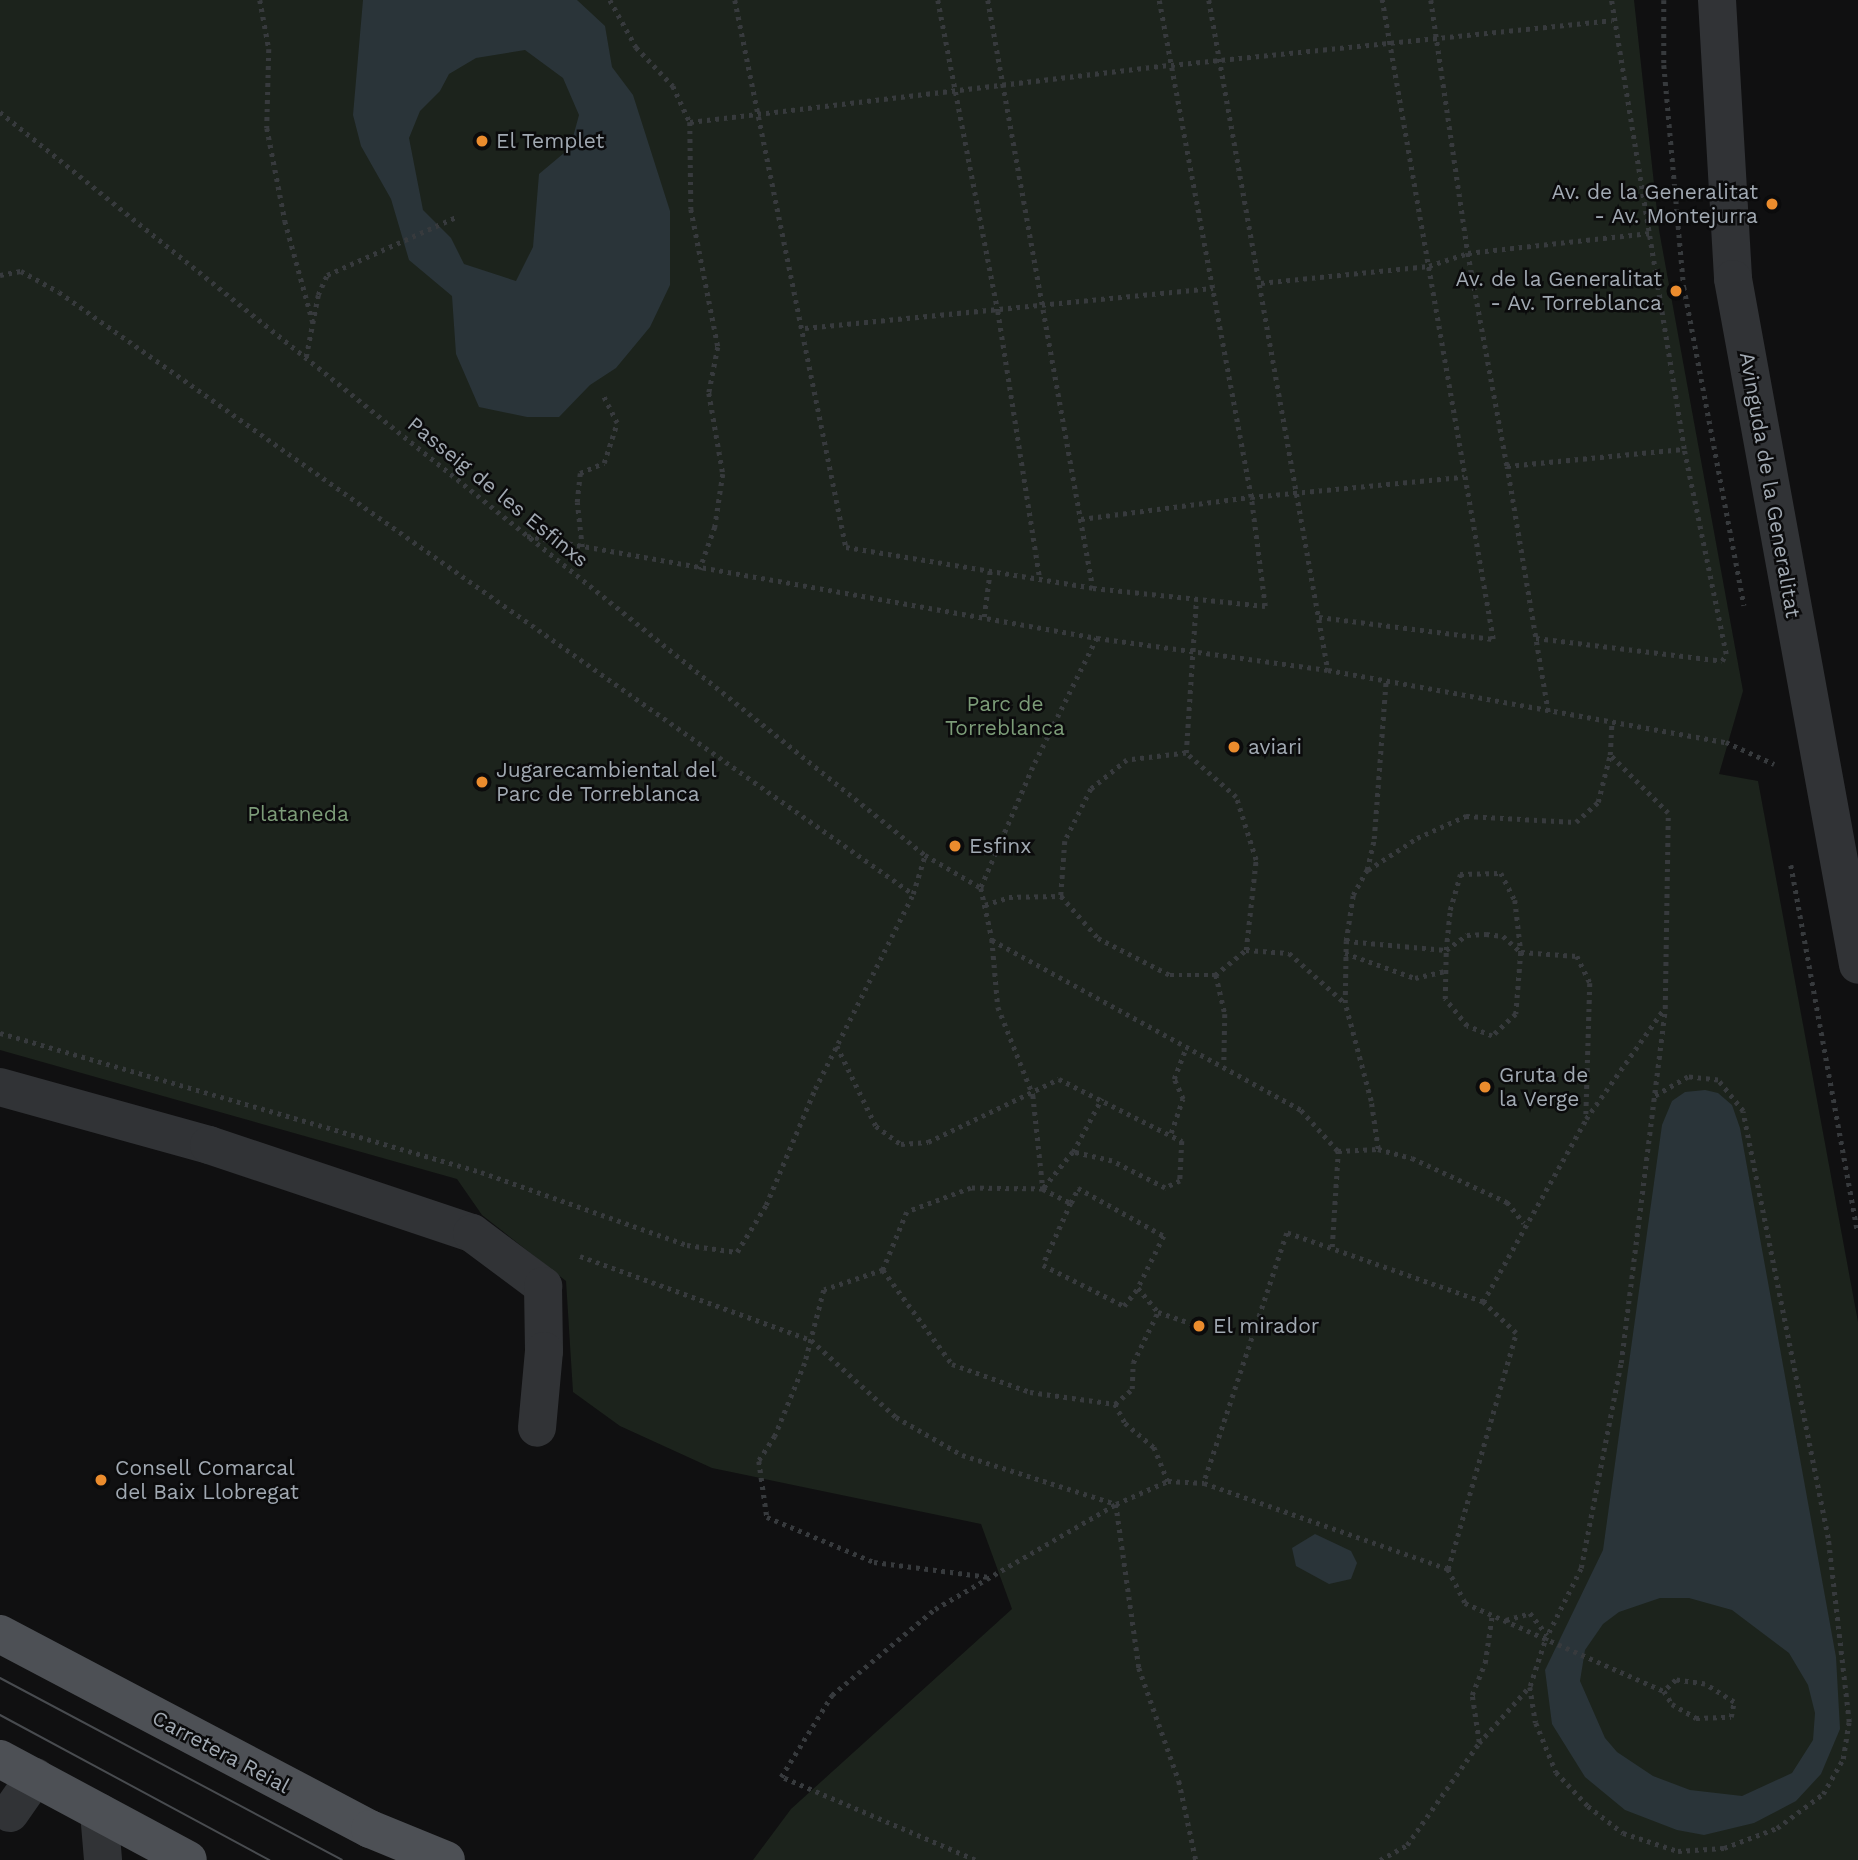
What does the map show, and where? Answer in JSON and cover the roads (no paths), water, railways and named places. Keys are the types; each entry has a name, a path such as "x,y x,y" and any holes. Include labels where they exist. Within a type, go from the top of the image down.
{"main road":[{"name":"Carretera Reial","path":"0,1634 358,1823 446,1860"},
{"path":"0,1759 188,1860"}],"street":[{"name":"Avinguda de la Generalitat","path":"1717,0 1733,279 1858,965"},
{"path":"0,1087 209,1145 472,1233 542,1286 544,1351 537,1428"},
{"path":"10,1813 35,1777"},
{"path":"99,1812 103,1860"}],"tram line":[{"path":"0,1678 342,1860"},
{"path":"0,1715 269,1860"}],"place":[{"name":"El Templet","path":"482,141"},
{"name":"Av. de la Generalitat - Av. Montejurra","path":"1772,204"},
{"name":"Av. de la Generalitat - Av. Torreblanca","path":"1676,291"},
{"name":"aviari","path":"1234,747"},
{"name":"Jugarecambiental del Parc de Torreblanca","path":"482,782"},
{"name":"Esfinx","path":"955,846"},
{"name":"Gruta de la Verge","path":"1485,1087"},
{"name":"El mirador","path":"1199,1326"},
{"name":"Consell Comarcal del Baix Llobregat","path":"101,1480"}],"park label":[{"name":"Parc de Torreblanca","path":"1005,716"},
{"name":"Plataneda","path":"298,814"}]}
